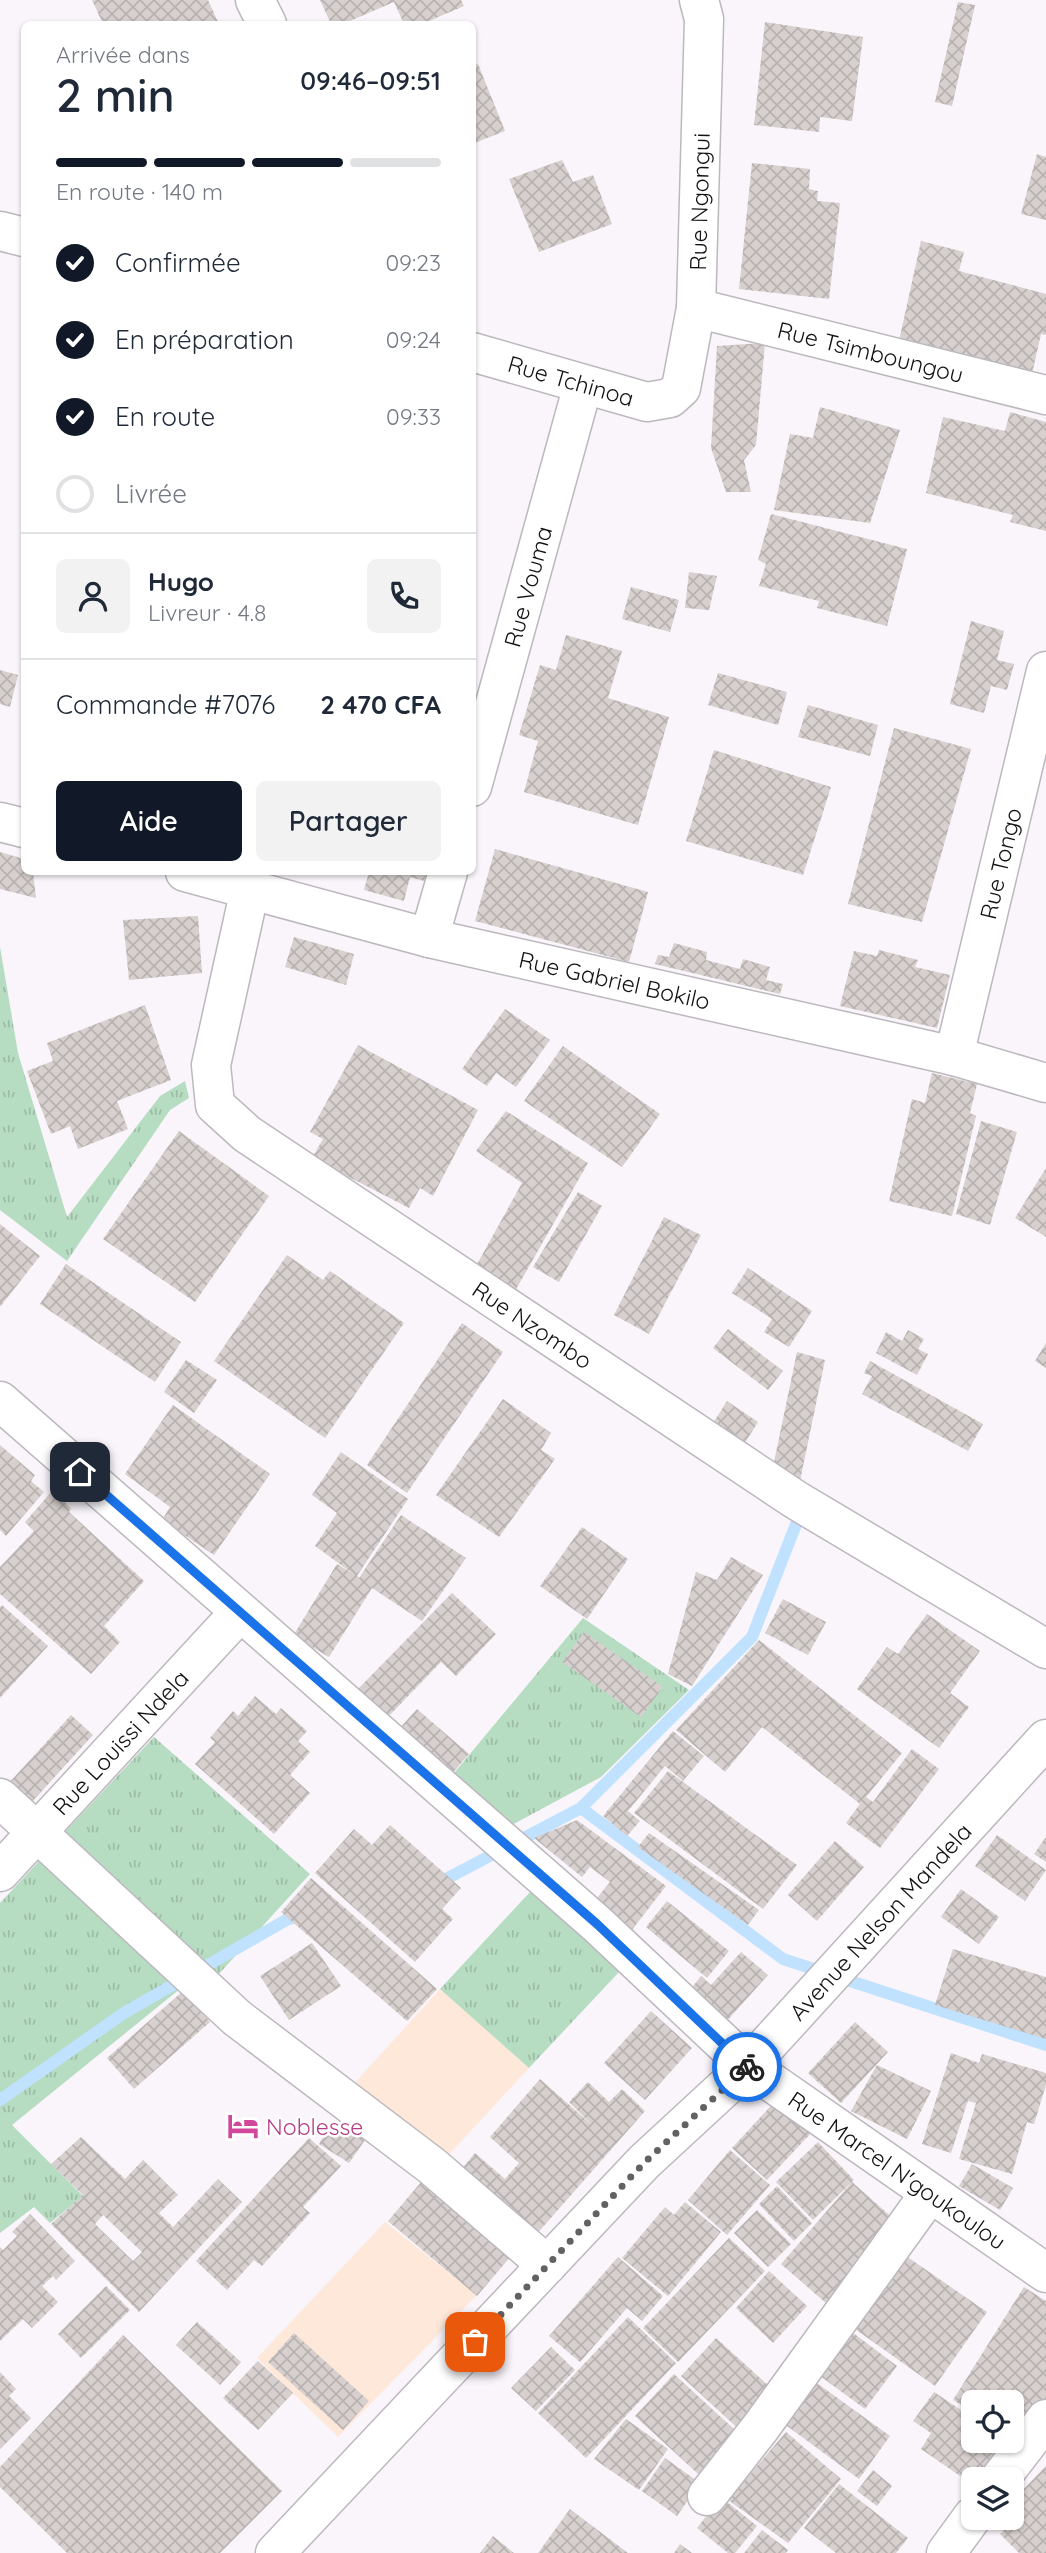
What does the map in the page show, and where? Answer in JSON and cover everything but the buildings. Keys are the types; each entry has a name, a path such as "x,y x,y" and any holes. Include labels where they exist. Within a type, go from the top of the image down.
{"street":[{"path":"255,0 266,21"},
{"name":"Rue Ngongui","path":"670,398 681,388 696,308 704,19 699,0"},
{"path":"0,231 21,236"},
{"name":"Rue Tsimboungou","path":"696,308 1046,395"},
{"name":"Rue Tchinoa","path":"476,353 647,402 670,398"},
{"name":"Rue Vouma","path":"476,773 583,385"},
{"name":"Rue Tongo","path":"954,1056 1046,671"},
{"path":"0,822 21,827"},
{"name":"Rue Gabriel Bokilo","path":"196,875 429,938 954,1056 1046,1083"},
{"path":"429,938 447,875"},
{"name":"Rue Nzombo","path":"250,889 211,1065 215,1105 247,1135 796,1500 1046,1649"},
{"name":"Rue Marcel N'goukoulou","path":"0,1401 597,1924 748,2066 1046,2273"},
{"name":"Rue Louissi Ndela","path":"0,1872 240,1612"},
{"name":"Avenue Nelson Mandela","path":"275,2553 645,2162 748,2066 1046,1739"},
{"path":"0,1798 237,2018 432,2166 547,2265"},
{"path":"707,2496 761,2427 930,2193"},
{"path":"1009,2467 1046,2419"},
{"path":"946,2553 963,2530"}],"shaded area":[{"path":"440,1989 529,2068 443,2161 351,2087"},
{"path":"385,2222 477,2295 338,2437 257,2358"}],"green space":[{"path":"0,947 18,1053 67,1217 160,1096 185,1081 189,1098 170,1110 67,1261 0,1210"},
{"path":"583,1618 689,1690 601,1777 506,1828 450,1778"},
{"path":"154,1737 310,1874 217,1976 62,1835"},
{"path":"40,1860 181,1988 12,2125 83,2196 50,2223 34,2207 0,2233 0,1903"},
{"path":"531,1891 620,1971 529,2068 440,1989"}],"waterway":[{"path":"433,1882 446,1879 581,1808 752,1637 802,1509"},
{"path":"581,1808 783,1959 1046,2045"},
{"path":"0,2100 124,2013 288,1919 304,1916"}],"way so far":[{"path":"475,2342 645,2162 747,2067"}],"place":[{"name":"Noblesse","path":"243,2126"}],"route":[{"path":"80,1472 597,1924 747,2067"}]}
